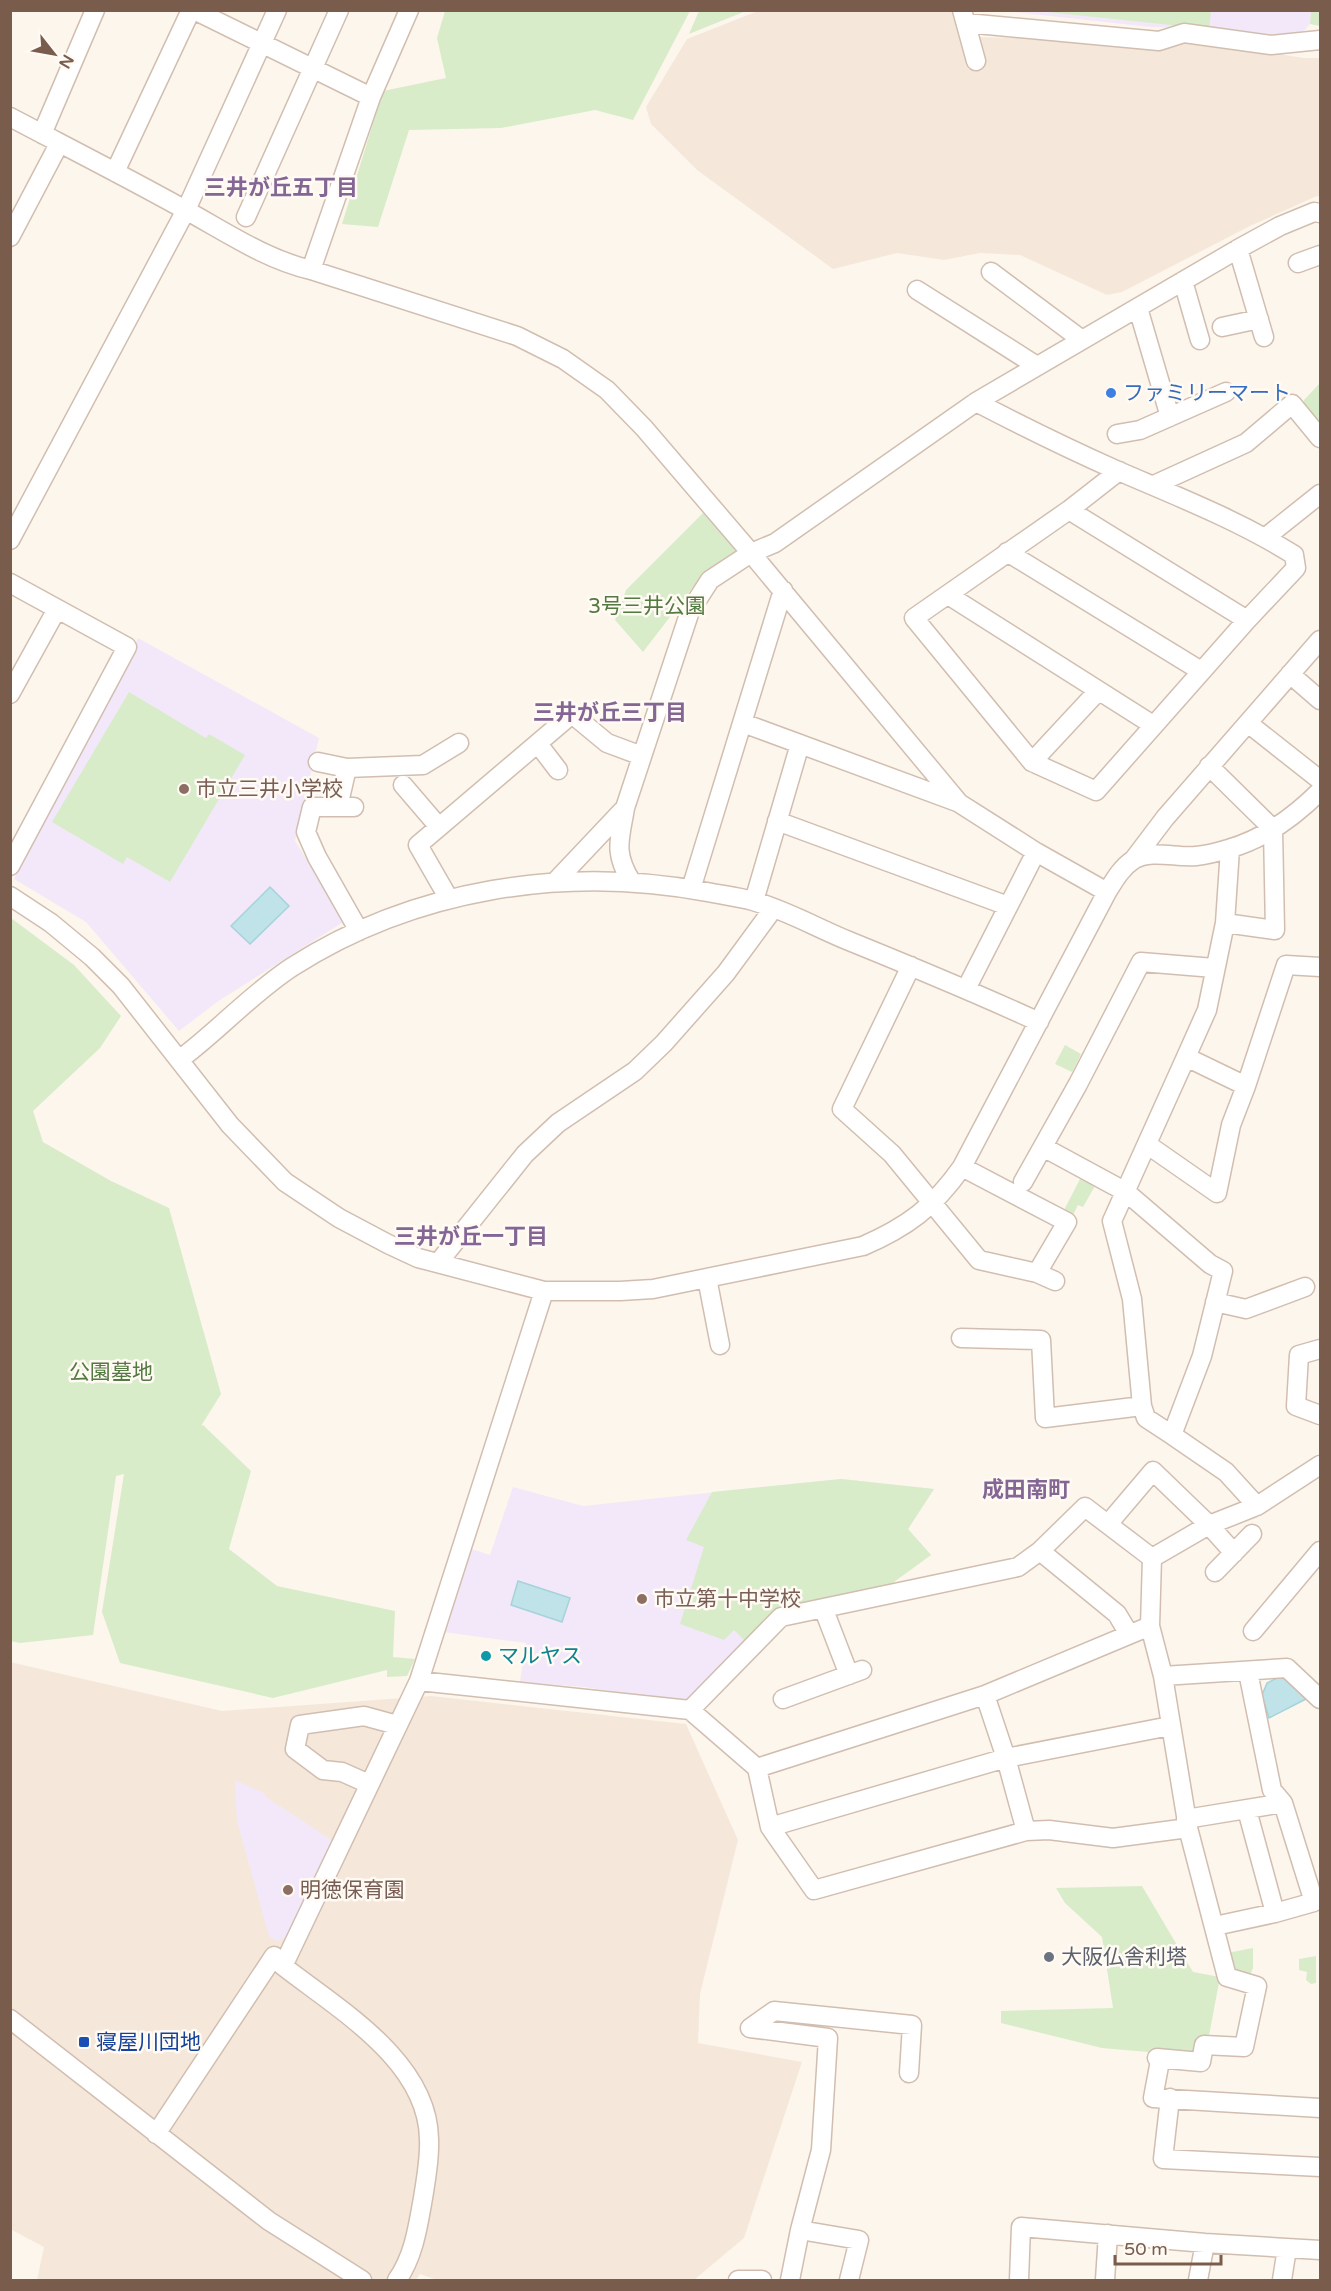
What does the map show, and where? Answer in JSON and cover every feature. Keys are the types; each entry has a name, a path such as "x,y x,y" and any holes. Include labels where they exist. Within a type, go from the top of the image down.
{"street":[{"path":"42,134 94,10"},
{"path":"116,172 192,10 371,97"},
{"path":"10,540 186,210 277,10"},
{"path":"246,217 339,10"},
{"path":"312,270 371,97 409,10"},
{"path":"976,61 964,17 1159,41 1185,33 1271,45 1320,40"},
{"path":"10,117 116,172 232,237 288,264 517,336 563,359 607,390 644,428 783,590 959,803"},
{"path":"10,237 59,144"},
{"path":"631,881 620,860 619,844 625,808 690,611 710,580 751,553 776,543 976,402 1238,249 1280,226 1314,212 1320,213"},
{"path":"1238,249 1264,337"},
{"path":"1298,263 1320,255"},
{"path":"991,272 1082,340"},
{"path":"1183,281 1200,339"},
{"path":"917,290 1037,366"},
{"path":"1138,308 1170,417"},
{"path":"1222,327 1259,319"},
{"path":"1117,434 1140,430 1226,392"},
{"path":"976,402 1049,440 1154,485 1266,537 1294,555 1296,568 1201,671 1096,791 1032,762 914,618 1069,510 1119,471"},
{"path":"1154,485 1246,443 1292,404 1320,438"},
{"path":"1266,537 1320,494"},
{"path":"1069,510 1247,620"},
{"path":"1007,552 1201,671"},
{"path":"10,583 127,647 10,866"},
{"path":"691,889 783,590"},
{"path":"948,595 1153,725"},
{"path":"10,694 57,609"},
{"path":"10,897 51,923 92,957 121,986 230,1125 285,1182 356,1228 418,1258 544,1291 653,1289 863,1246 895,1232 948,1187 962,1167 1107,892 1165,818 1320,640"},
{"path":"1290,674 1320,700"},
{"path":"1032,762 1098,691"},
{"path":"448,899 417,845 573,714 607,742 642,756"},
{"path":"743,723 959,803 1036,852 1107,892"},
{"path":"1249,724 1320,780"},
{"path":"318,762 347,768 423,765 459,743"},
{"path":"538,744 558,770"},
{"path":"754,901 800,744"},
{"path":"1209,766 1273,829 1275,930 1225,923"},
{"path":"347,768 346,807 312,807 306,832 317,858 359,931"},
{"path":"403,785 439,827"},
{"path":"1134,859 1150,855 1197,856 1230,849 1273,829 1301,810 1320,791"},
{"path":"556,881 625,808"},
{"path":"777,821 1008,906"},
{"path":"1230,849 1225,923 1207,1010 1112,1221 1132,1299 1142,1406 1146,1418 1226,1472 1257,1506"},
{"path":"966,989 1036,852"},
{"path":"179,1060 200,1044 228,1017 291,968 359,931 448,899 513,886 556,881 631,881 754,901 966,989 1039,1022"},
{"path":"438,1263 525,1154 558,1123 635,1071 664,1043 726,973 773,909"},
{"path":"1023,1182 1141,962 1214,968"},
{"path":"1148,1145 1217,1193 1231,1125 1286,965 1320,967"},
{"path":"911,966 842,1109 892,1154 979,1260 1037,1273 1055,1281"},
{"path":"1186,1057 1246,1086"},
{"path":"1043,1147 1126,1192 1210,1264 1222,1271 1202,1356 1172,1435"},
{"path":"962,1167 1067,1222 1037,1273"},
{"path":"707,1278 720,1345"},
{"path":"1215,1302 1246,1309 1305,1287"},
{"path":"284,1966 419,1681 544,1291"},
{"path":"961,1338 1041,1340 1045,1418 1142,1406"},
{"path":"1320,1349 1299,1355 1296,1406 1320,1415"},
{"path":"1152,1558 1209,1525 1257,1506 1320,1466"},
{"path":"1108,1524 1154,1471 1234,1553"},
{"path":"690,1710 781,1617 824,1610 1018,1567 1040,1551 1085,1507 1152,1558"},
{"path":"1215,1572 1252,1534"},
{"path":"1040,1551 1117,1614 1129,1634"},
{"path":"1253,1631 1320,1551"},
{"path":"1152,1558 1150,1626 1163,1676 1187,1823 1227,1977 1257,1986 1244,2047 1204,2045 1201,2062 1158,2062 1153,2098 1320,2108"},
{"path":"783,1699 856,1672 824,1610"},
{"path":"758,1768 985,1695 1150,1626"},
{"path":"1163,1676 1287,1668 1320,1700"},
{"path":"1215,1926 1314,1902 1283,1803 1272,1790 1248,1672"},
{"path":"419,1681 690,1710 758,1768 770,1827 814,1890 1026,1831 1049,1830 1113,1838 1283,1803"},
{"path":"985,1695 1006,1758 1026,1831"},
{"path":"369,1784 342,1772 323,1770 295,1749 300,1725 364,1716 397,1725"},
{"path":"770,1827 1006,1758 1170,1726"},
{"path":"1247,1810 1275,1913"},
{"path":"156,2134 274,1956 392,2054 416,2092 426,2115 429,2138 417,2234 405,2270 397,2280"},
{"path":"790,2280 800,2230 821,2150 828,2038 750,2028 774,2011 912,2025 909,2073"},
{"path":"10,2019 269,2221 362,2280"},
{"path":"1170,2098 1163,2159 1320,2167"},
{"path":"1019,2280 1021,2227 1205,2243 1320,2250"},
{"path":"800,2230 859,2240 849,2280"},
{"path":"1105,2280 1108,2234"},
{"path":"1198,2280 1205,2243"},
{"path":"1282,2280 1287,2248"},
{"path":"738,2280 762,2280"}],"shaded area":[{"path":"758,11 957,11 964,37 1189,40 1304,58 1320,58 1320,197 1317,196 1250,226 1122,292 1107,295 1020,255 980,253 944,260 897,253 833,269 697,170 651,124 646,107 687,39"},
{"path":"1005,11 1311,11 1310,24 1304,31 1277,35 1151,27"},
{"name":"市立三井小学校","path":"138,638 319,738 295,841 345,921 217,1002 179,1031 86,922 14,879"},
{"name":"市立第十中学校","path":"841,1479 934,1489 908,1529 931,1555 780,1608 690,1704 585,1687 520,1682 526,1643 443,1632 469,1548 490,1555 513,1487 583,1506"},
{"name":"寝屋川団地","path":"10,1662 222,1711 431,1696 686,1724 738,1840 700,1994 698,2043 802,2062 744,2238 694,2280 437,2280 420,2274 416,2280 37,2280 44,2247 10,2229"},
{"path":"235,1780 264,1793 266,1797 336,1843 291,1934 277,1941 269,1936 237,1821"}],"green space":[{"path":"699,10 746,11 689,34"},
{"path":"445,11 690,11 633,120 595,110 501,128 409,130 378,227 342,224 383,91 446,78 437,38"},
{"path":"1037,11 1211,11 1209,29"},
{"path":"1311,11 1320,11 1320,26 1310,24"},
{"path":"1320,383 1320,429 1303,409 1304,400"},
{"name":"3号三井公園","path":"703,513 739,549 693,587 643,652 615,620 626,590"},
{"path":"129,692 206,738 209,734 245,755 170,882 127,857 123,864 52,822"},
{"name":"公園墓地","path":"11,918 74,965 121,1016 100,1048 33,1111 43,1142 111,1181 169,1208 221,1394 201,1426 203,1425 251,1471 229,1549 277,1586 395,1611 393,1657 415,1659 407,1676 387,1677 387,1670 273,1698 120,1663 102,1612 124,1474 116,1476 93,1635 20,1643 11,1641"},
{"path":"1065,1045 1081,1054 1072,1072 1055,1064"},
{"path":"1080,1179 1095,1186 1083,1207 1078,1205 1072,1217 1063,1212"},
{"path":"841,1479 934,1489 908,1529 931,1555 883,1590 781,1608 747,1643 734,1630 724,1640 680,1624 704,1547 686,1540 712,1492"},
{"path":"1142,1886 1193,1972 1220,1977 1205,2057 1102,2048 1001,2023 1001,2011 1113,2008 1102,1937 1065,1903 1056,1888"},
{"path":"1253,1948 1253,1968 1250,1975 1232,1974 1227,1953"},
{"path":"1316,1956 1316,1983 1311,1984 1306,1980 1307,1972 1299,1970 1299,1959"}],"water":[{"path":"270,887 289,906 250,944 231,926"},
{"path":"518,1581 570,1598 562,1622 511,1605"},
{"path":"1279,1677 1285,1679 1306,1699 1269,1718 1262,1695 1267,1683"}],"place":[{"name":"ファミリーマート","path":"1111,393"},
{"name":"市立三井小学校","path":"184,789"},
{"name":"市立第十中学校","path":"642,1599"},
{"name":"マルヤス","path":"486,1656"},
{"name":"明徳保育園","path":"288,1890"},
{"name":"大阪仏舎利塔","path":"1049,1957"},
{"name":"寝屋川団地","path":"84,2042"}],"district":[{"name":"三井が丘五丁目","path":"281,188"},
{"name":"三井が丘三丁目","path":"610,713"},
{"name":"三井が丘一丁目","path":"471,1237"},
{"name":"成田南町","path":"1026,1490"}]}
